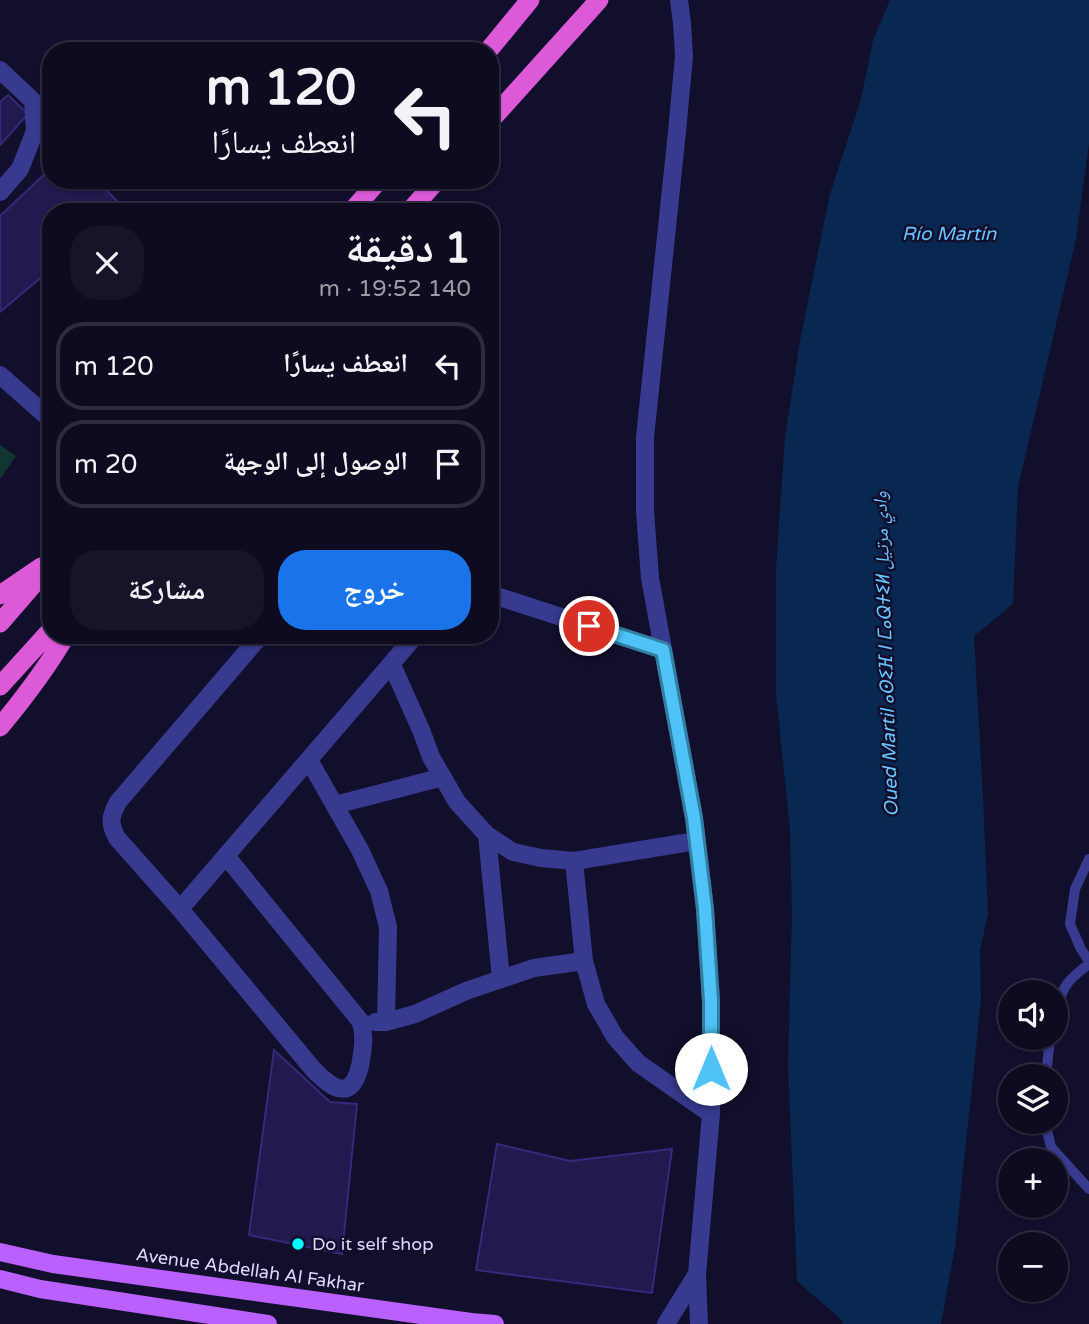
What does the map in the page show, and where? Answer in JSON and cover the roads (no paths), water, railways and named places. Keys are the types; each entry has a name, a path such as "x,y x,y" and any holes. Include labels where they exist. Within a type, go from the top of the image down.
{"highway":[{"path":"495,42 530,0"},
{"path":"499,111 599,0"},
{"path":"359,203 371,189"},
{"path":"416,203 429,189"},
{"path":"0,595 42,567"},
{"path":"0,623 42,573"},
{"path":"0,687 42,640"},
{"path":"0,727 22,701 60,644"}],"main road":[{"name":"Avenue Abdellah Al Fakhar","path":"0,1252 53,1264 495,1324"},
{"path":"0,1279 40,1289 268,1324"}],"street":[{"path":"679,0 684,56 645,437 645,511 650,578 694,818 705,909 711,1001 710,1114 697,1274 699,1324"},
{"path":"0,70 33,101 35,131 20,169 0,192"},
{"path":"0,374 42,412"},
{"path":"499,597 663,650"},
{"path":"226,856 361,1021 365,1036 357,1077 349,1087 333,1087 313,1069 180,909 117,838 111,826 112,814 118,802 253,644"},
{"path":"180,909 409,644"},
{"path":"392,665 431,757 457,802 487,835 513,852 573,861 696,841"},
{"path":"309,760 360,850 379,891 388,927 386,1022"},
{"path":"335,805 443,777"},
{"path":"487,835 501,979"},
{"path":"573,861 584,961 596,1004 615,1037 638,1063 710,1114"},
{"path":"361,1021 386,1022 415,1014 466,991 534,968 584,961"},
{"path":"667,1324 697,1274"}],"lane":[{"path":"1068,982 1089,963 1070,924 1075,889 1089,859"},
{"path":"1048,1134 1051,1147 1089,1189"}],"water":[{"name":"Río Martín","path":"890,0 1089,0 1089,143 1076,239 1018,487 1013,604 974,636 988,914 980,950 981,1000 955,1247 941,1324 842,1324 843,1321 797,1281 788,1065 792,913 790,830 776,694 776,569 785,437 801,335 830,194 861,99 873,40"}],"place":[{"name":"Do it self shop","path":"298,1244"}],"water label":[{"name":"Oued Martil ⴰⵙⵉⴼ ⵏ ⵎⴰⵕⵜⵉⵍ وادي مرتيل","path":"886,654"}]}
